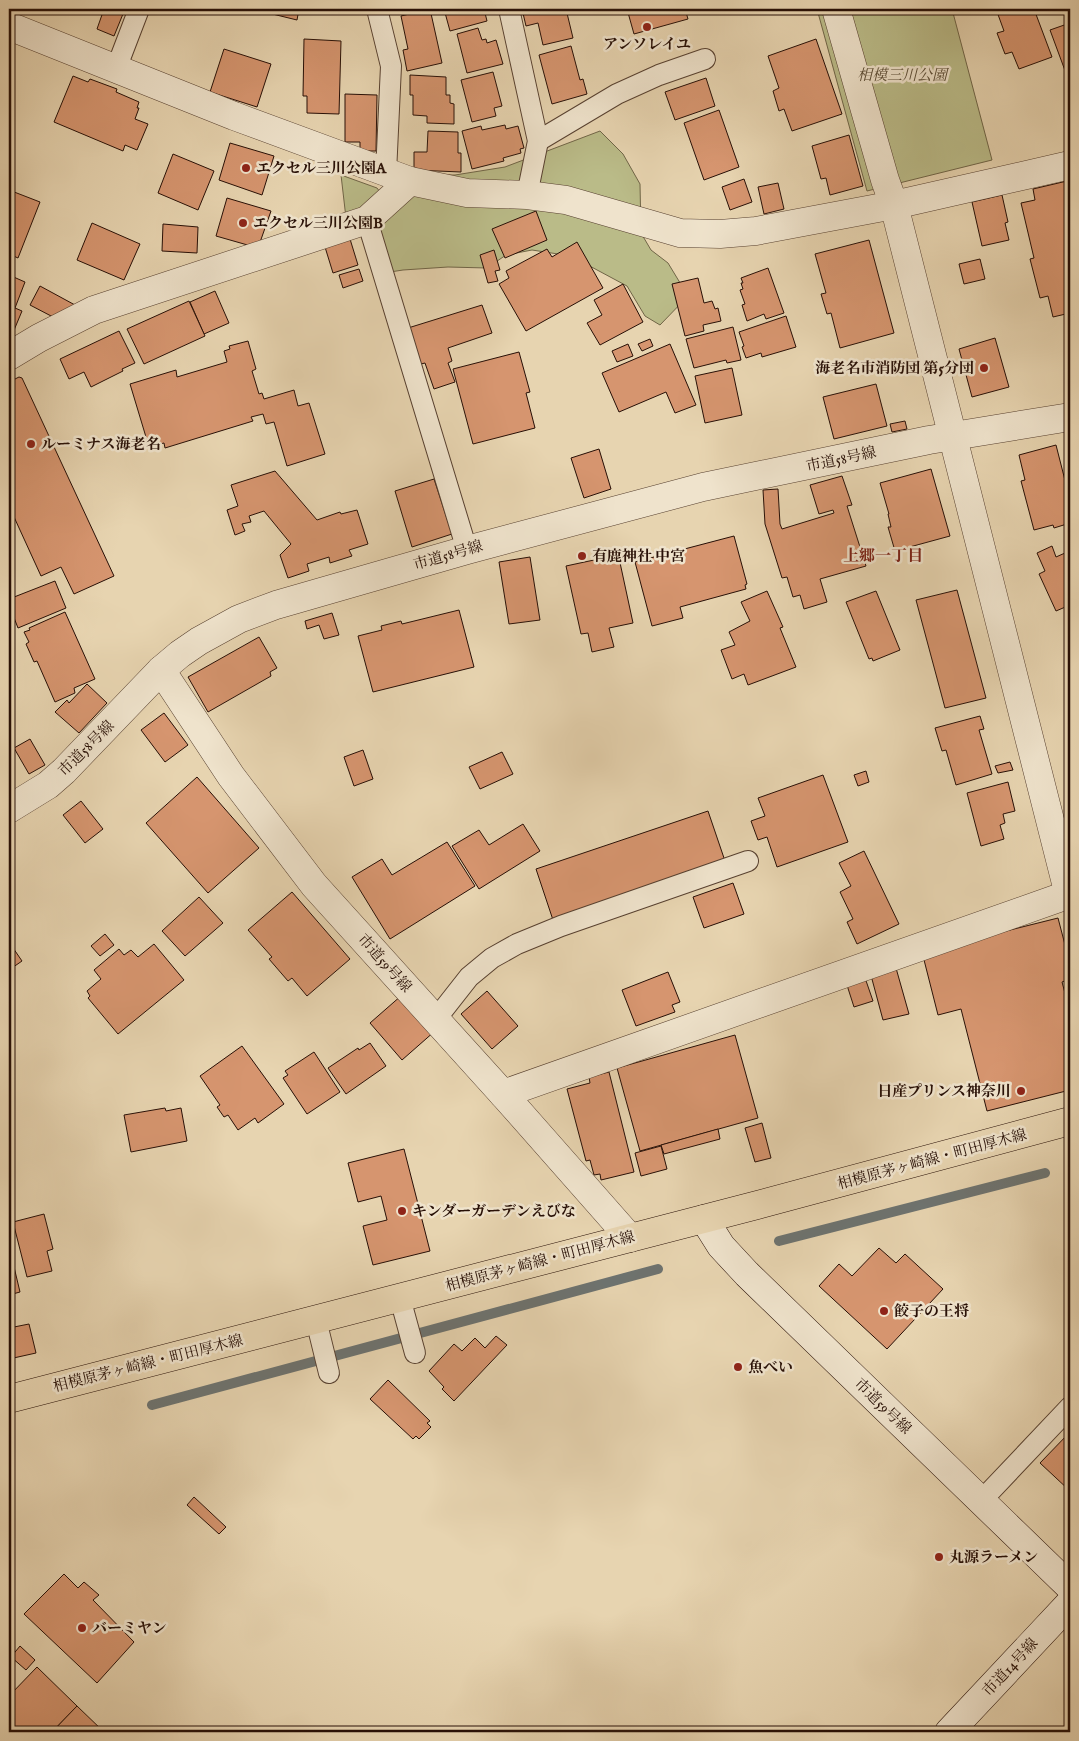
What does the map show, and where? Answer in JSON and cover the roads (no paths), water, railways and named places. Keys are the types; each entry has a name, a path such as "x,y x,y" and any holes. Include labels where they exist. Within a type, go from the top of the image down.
{"main road":[{"name":"相模原茅ヶ崎線・町田厚木線","path":"9,1399 704,1219 1070,1121"}],"street":[{"path":"504,1094 1070,896 894,205 885,180 836,9"},
{"path":"9,26 234,116 398,177 467,193 527,195 566,200 680,233 720,234 756,232 894,205 1070,165"},
{"path":"9,356 39,338 94,310 367,220 398,177"},
{"name":"市道58号線","path":"9,809 48,785 64,771 161,670 180,654 239,619 276,605 466,550 703,487 953,436 1070,416"},
{"name":"市道59号線","path":"161,670 231,776 314,885 504,1094 630,1238"},
{"name":"市道59号線","path":"704,1219 720,1246 747,1274 1070,1587"},
{"name":"市道14号線","path":"949,1732 1070,1602"}],"lane":[{"path":"116,69 139,9"},
{"path":"377,9 391,66 398,177"},
{"path":"509,9 538,142 527,195"},
{"path":"538,142 617,94 659,75 705,59"},
{"path":"367,220 466,550"},
{"path":"436,1020 469,977 492,958 517,944 561,926 748,860"},
{"path":"400,1298 411,1340"},
{"path":"316,1320 329,1373"},
{"path":"981,1501 1070,1408"}],"waterway":[{"path":"779,1241 1045,1173"},
{"path":"152,1405 658,1269"}],"place":[{"name":"アンソレイユ","path":"647,27"},
{"name":"エクセル三川公園A","path":"246,168"},
{"name":"エクセル三川公園B","path":"243,223"},
{"name":"海老名市消防団 第5分団","path":"984,368"},
{"name":"ルーミナス海老名","path":"31,444"},
{"name":"有鹿神社 中宮","path":"582,556"},
{"name":"日産プリンス神奈川","path":"1021,1091"},
{"name":"キンダーガーデンえびな","path":"402,1211"},
{"name":"餃子の王将","path":"884,1311"},
{"name":"魚べい","path":"738,1367"},
{"name":"丸源ラーメン","path":"939,1557"},
{"name":"バーミヤン","path":"82,1628"}],"district":[{"name":"上郷一丁目","path":"883,555"}],"park label":[{"name":"相模三川公園","path":"902,75"}]}
